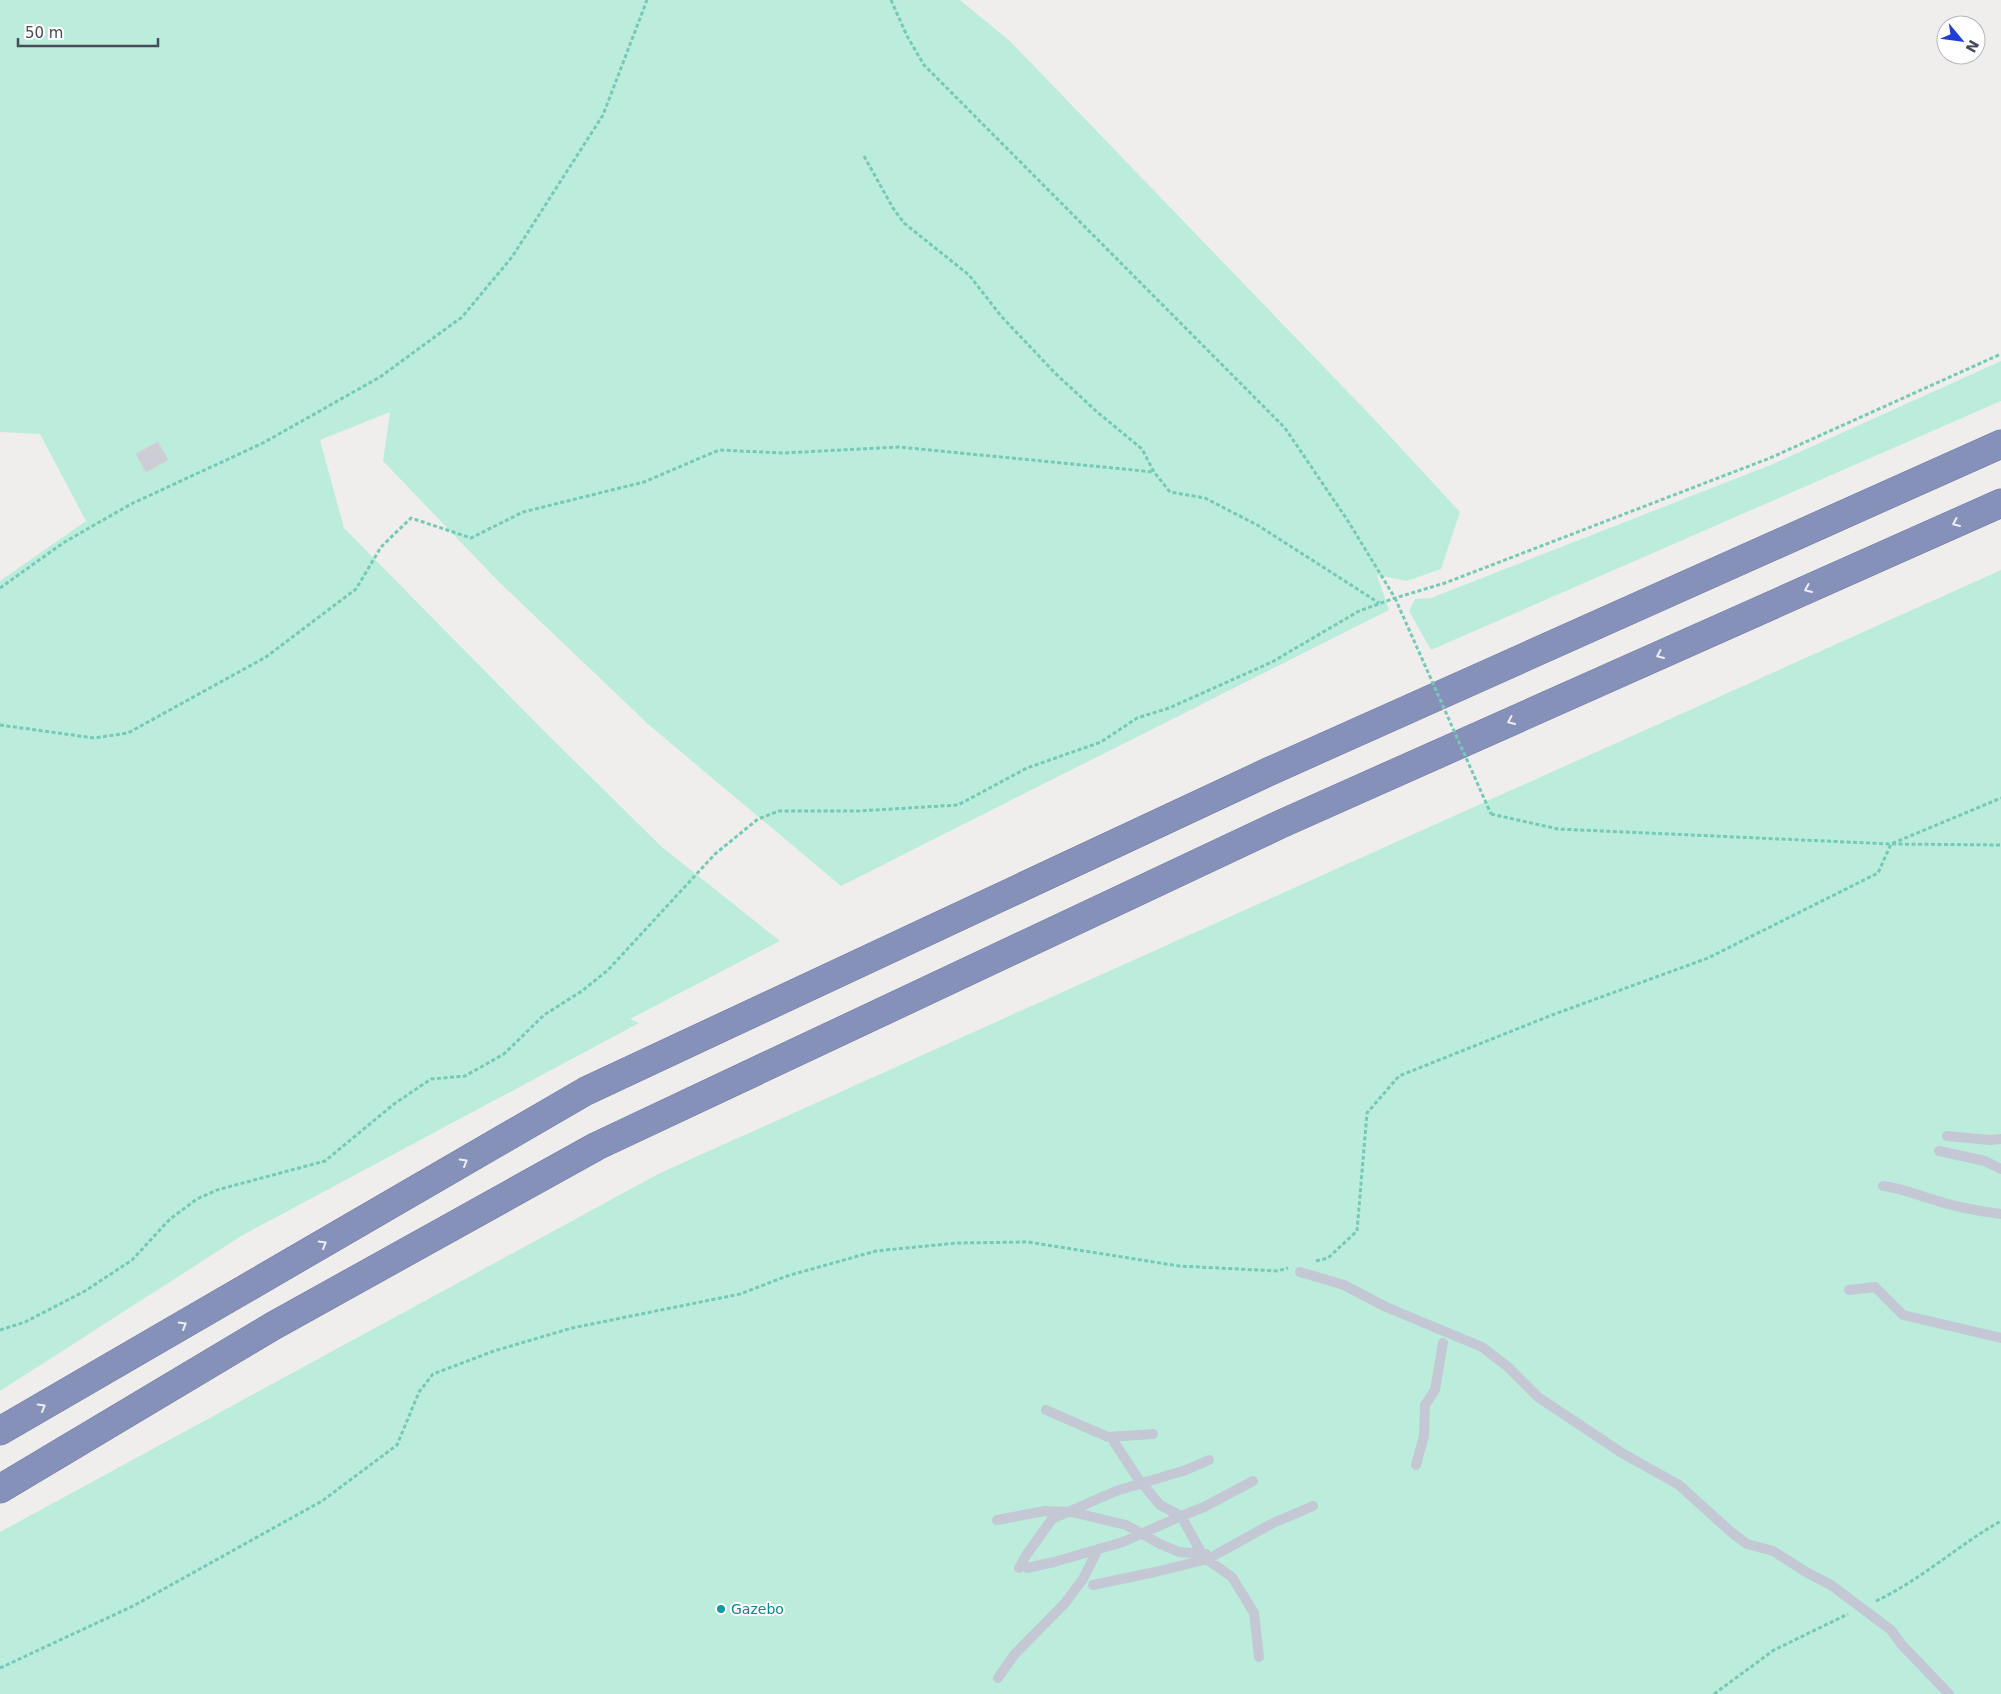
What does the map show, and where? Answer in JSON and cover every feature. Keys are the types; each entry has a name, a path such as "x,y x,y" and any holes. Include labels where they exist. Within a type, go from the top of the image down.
{"highway":[{"path":"0,1431 586,1091 1277,768 2001,444"},
{"path":"0,1489 273,1326 597,1146 1281,824 2001,503"}],"lane":[{"path":"1947,1136 1990,1140 2001,1139"},
{"path":"1939,1151 1985,1162 2001,1170"},
{"path":"1883,1186 1905,1189 1929,1198 1980,1212 2001,1214"},
{"path":"1297,1269 1344,1285 1386,1307 1482,1347 1508,1367 1538,1397 1622,1453 1679,1485 1747,1544 1773,1551 1806,1572 1831,1584 1891,1630 1902,1645 1950,1694"},
{"path":"1849,1290 1875,1287 1903,1315 2001,1338"},
{"path":"1416,1465 1424,1436 1425,1405 1435,1390 1443,1343"},
{"path":"1046,1410 1108,1437 1152,1434"},
{"path":"1114,1442 1141,1482 1160,1505 1181,1516 1209,1556 1232,1577 1254,1613 1259,1658"},
{"path":"1209,1460 1186,1470 1116,1491 1072,1512 1052,1519 1038,1537 1023,1568 1054,1562 1141,1534 1204,1507 1253,1481"},
{"path":"1093,1585 1156,1572 1209,1556 1273,1523 1313,1506"},
{"path":"997,1520 1045,1511 1072,1512 1126,1525 1179,1552 1209,1556"},
{"path":"998,1678 1014,1655 1065,1603 1083,1579 1098,1549"}],"path":[{"path":"0,588 63,543 131,504 263,442 380,377 462,317 512,257 603,115 648,0"},
{"path":"891,0 907,36 924,65 1285,428 1348,521 1395,598 1491,814 1558,829 1891,844 2001,845"},
{"path":"864,156 893,208 904,222 969,275 1001,316 1054,373 1142,449 1154,472 1170,492 1205,498 1251,522 1380,603"},
{"path":"0,1330 25,1322 85,1291 132,1260 170,1219 197,1199 217,1190 325,1161 394,1104 432,1079 465,1076 504,1054 544,1015 582,991 608,970 715,854 758,818 779,811 858,812 958,805 1027,768 1101,742 1137,718 1169,708 1272,662 1359,611 1395,598 1446,584 1770,458 2001,354"},
{"path":"0,725 94,738 128,732 266,657 341,601 356,589 381,547 411,518 472,538 523,512 644,482 718,450 784,453 899,446 1154,472"},
{"path":"1311,1262 1328,1258 1357,1230 1367,1113 1399,1076 1552,1015 1708,958 1878,873 1891,844 2001,798"},
{"path":"0,1668 135,1605 322,1501 397,1445 419,1392 433,1374 494,1351 572,1328 740,1294 787,1276 885,1250 958,1243 1028,1242 1179,1266 1277,1271 1297,1269"}],"green space":[{"path":"0,0 960,0 1011,42 1374,419 1460,512 1441,569 1407,581 1377,575 1389,610 841,886 649,725 499,582 383,461 390,412 320,440 344,528 549,736 662,847 780,941 630,1019 639,1023 243,1235 0,1391 0,581 86,521 40,434 0,432"},
{"path":"2001,361 2001,401 1431,650 1409,611 1415,599 1431,598 1773,464"},
{"path":"2001,570 2001,1694 0,1694 0,1532 660,1173"}],"building":[{"path":"158,442 168,460 146,472 136,454"}],"place":[{"name":"Gazebo","path":"721,1609"}]}
